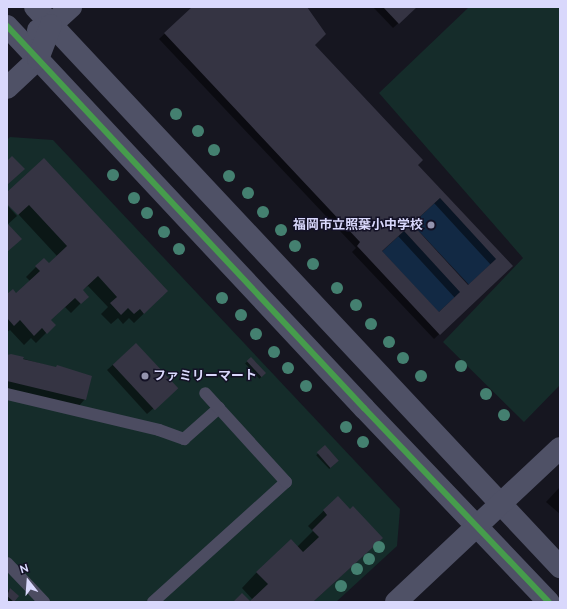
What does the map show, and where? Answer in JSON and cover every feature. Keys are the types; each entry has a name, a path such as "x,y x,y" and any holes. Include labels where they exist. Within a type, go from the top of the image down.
{"street":[{"path":"34,7 501,502 560,567"},
{"path":"7,88 38,59 52,25 71,7"},
{"path":"10,36 52,25"},
{"path":"10,36 38,59 364,408 549,602"},
{"path":"396,602 560,448"}],"lane":[{"path":"153,602 286,482 205,393"},
{"path":"7,394 158,430 184,439 219,408"},
{"path":"7,563 44,602"}],"green space":[{"path":"469,7 560,7 560,385 524,422 443,342 523,258 379,93"},
{"path":"10,137 53,140 400,509 397,546 336,602 7,602 7,140"}],"water":[{"path":"440,198 497,259 469,285 412,224"},
{"path":"404,231 461,292 439,312 382,251"}],"building":[{"path":"192,7 307,7 326,34 315,45 423,160 418,165 513,266 440,335 357,246 360,242 164,33","holes":["440,198 496,259 468,285 412,224","404,231 460,292 439,312 382,251"]},
{"path":"383,7 417,7 399,24"},
{"path":"12,156 25,169 7,185 7,161"},
{"path":"44,158 168,291 144,314 140,309 134,314 128,308 121,315 110,303 117,297 98,276 83,290 89,297 81,304 75,298 51,320 56,325 47,334 42,328 34,336 20,320 14,326 7,318 7,294 13,289 16,293 40,271 35,266 44,258 49,263 67,246 29,205 18,215 7,204 7,192"},
{"path":"7,223 22,239 7,252"},
{"name":"ファミリーマート","path":"136,343 178,388 155,410 113,365"},
{"path":"11,354 24,357 23,359 56,367 57,365 92,376 86,400 7,381 7,355"},
{"path":"251,357 266,373 262,377 247,361"},
{"path":"325,445 339,461 330,468 317,452"},
{"path":"338,496 350,509 353,506 383,538 313,602 233,602 242,593 250,601 268,584 256,572 291,539 303,552 319,537 312,530 327,515 323,510"},
{"path":"10,588 19,596 14,602 7,596"}],"cycle path":[{"path":"7,26 364,408 549,602"}],"place":[{"name":"福岡市立照葉小中学校","path":"431,225"},
{"name":"ファミリーマート","path":"145,376"}]}
